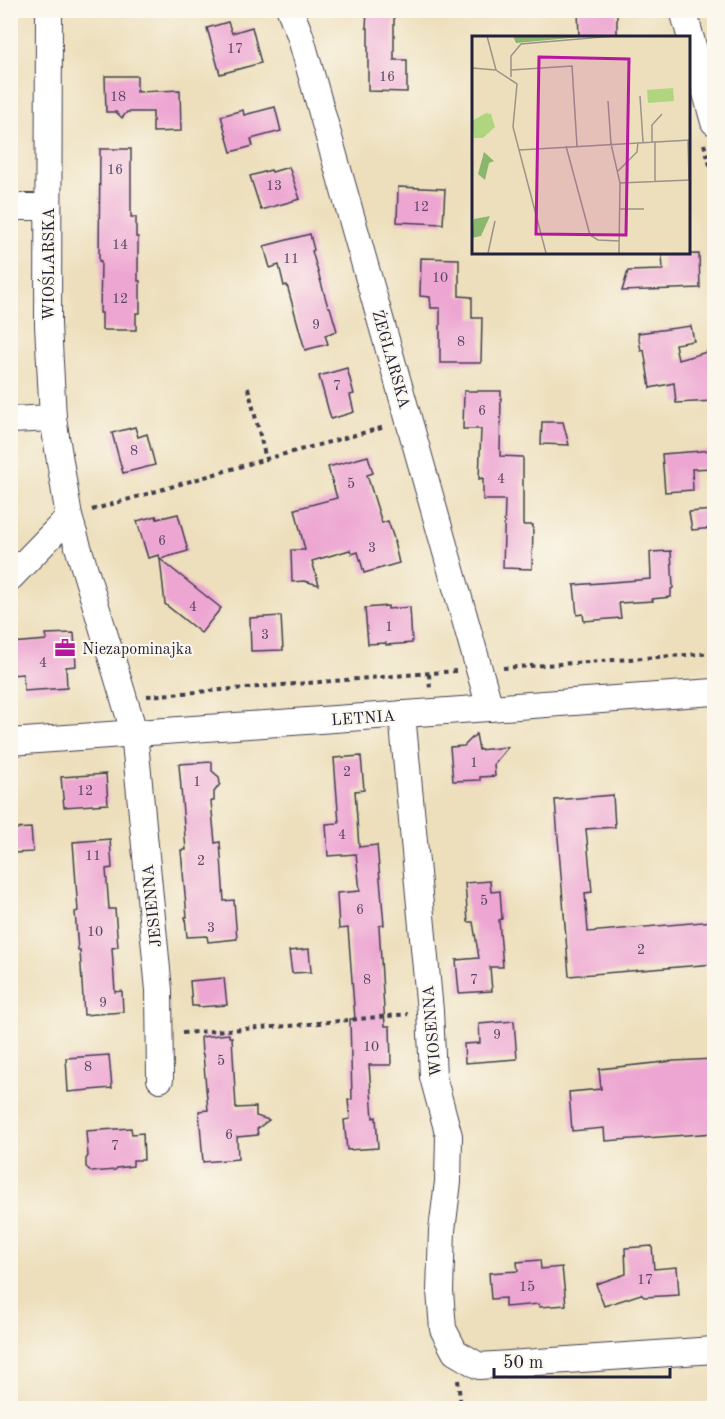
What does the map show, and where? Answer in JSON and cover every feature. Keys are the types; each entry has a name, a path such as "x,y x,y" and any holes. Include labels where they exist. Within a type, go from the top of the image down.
{"street":[{"name":"WIOŚLARSKA","path":"49,10 48,325 53,418 69,517 134,732"},
{"name":"ŻEGLARSKA","path":"290,10 300,34 490,708"},
{"path":"683,10 714,122"},
{"path":"10,207 48,207"},
{"path":"10,420 53,418"},
{"path":"10,578 69,517"},
{"name":"LETNIA","path":"10,742 714,692"},
{"name":"WIOSENNA","path":"402,714 430,1011 433,1077 449,1136 440,1291 443,1329 455,1352 479,1366 714,1350"},
{"name":"JESIENNA","path":"134,732 159,990 160,1079"}],"path":[{"path":"248,388 266,459"},
{"path":"69,517 409,420"},
{"path":"124,701 149,696 714,653"},
{"path":"160,1035 289,1026 430,1011"}],"building":[{"path":"367,10 394,10 394,60 407,60 407,92 368,91"},
{"path":"578,10 617,10 617,36 579,36"},
{"path":"228,22 232,33 252,27 261,63 220,74 207,28"},
{"path":"105,76 137,76 137,92 180,90 181,131 153,132 153,112 127,112 122,118 116,112 106,112"},
{"path":"275,107 281,131 251,139 253,146 231,152 221,116 243,110 244,115"},
{"path":"100,149 131,149 131,217 136,217 138,281 140,281 140,313 136,313 136,330 102,330 101,261 99,261"},
{"path":"289,167 300,199 261,210 250,176"},
{"path":"398,187 445,189 443,224 397,222"},
{"path":"310,234 314,250 312,251 337,331 325,335 328,344 305,350 287,285 284,286 279,265 270,268 264,246"},
{"path":"699,254 700,288 622,291 628,271 663,270 662,255"},
{"path":"421,258 459,259 459,296 472,297 472,318 482,318 481,363 440,363 440,308 431,308 430,297 420,296"},
{"path":"691,326 694,341 675,344 678,360 714,350 714,401 676,403 674,383 650,388 644,350 641,351 638,333"},
{"path":"347,368 354,394 350,395 354,412 331,419 319,376"},
{"path":"464,391 501,391 500,456 523,457 523,525 533,525 532,569 503,568 505,500 483,500 483,478 479,479 481,429 463,429"},
{"path":"542,422 563,422 569,445 541,444"},
{"path":"135,427 138,437 147,434 155,465 123,473 112,433"},
{"path":"714,450 714,468 692,469 693,490 665,492 662,454"},
{"path":"368,456 373,473 367,475 382,523 388,521 399,563 364,573 358,552 352,554 350,550 312,561 319,585 304,581 292,582 291,550 305,550 295,509 337,498 328,467"},
{"path":"714,510 714,528 692,530 689,512"},
{"path":"178,514 188,551 160,559 159,555 148,558 137,521"},
{"path":"671,551 673,588 671,597 652,599 653,601 619,603 621,618 584,621 583,614 577,615 574,585 651,579 650,552"},
{"path":"160,559 221,608 201,633 165,604"},
{"path":"388,606 388,609 410,607 412,643 368,644 365,608"},
{"path":"281,616 283,650 251,651 250,618"},
{"path":"74,633 76,666 66,667 67,688 24,691 23,674 10,675 10,643 47,640 46,634"},
{"path":"476,734 479,750 508,747 494,764 495,776 480,777 480,780 453,781 450,747 464,746"},
{"path":"361,756 364,790 355,791 359,847 377,845 384,925 379,926 385,1026 390,1026 391,1065 369,1065 378,1148 347,1150 344,1120 350,1119 348,1100 352,1099 350,1019 355,1019 348,928 339,929 337,893 360,891 356,854 328,856 326,824 339,823 334,758"},
{"path":"212,762 212,771 219,777 220,784 214,792 214,801 211,801 215,843 220,842 224,901 234,900 237,939 208,942 207,936 187,937 181,850 186,850 179,764"},
{"path":"106,774 108,804 64,807 61,777"},
{"path":"613,795 615,827 586,829 592,892 585,893 588,932 714,921 714,964 569,976 555,800"},
{"path":"31,828 33,852 13,853 11,829"},
{"path":"110,839 112,868 106,869 109,909 115,909 118,947 112,948 115,992 122,991 123,1012 84,1015 75,912 78,911 73,842"},
{"path":"490,881 491,892 500,891 502,919 499,920 503,967 490,967 492,991 459,993 456,960 479,958 473,922 468,922 465,883"},
{"path":"309,949 311,972 292,973 289,951"},
{"path":"224,978 227,1005 192,1006 190,981"},
{"path":"514,1021 517,1059 465,1063 464,1044 480,1043 479,1024"},
{"path":"229,1034 229,1037 232,1037 236,1108 256,1107 256,1116 269,1120 257,1129 258,1135 237,1137 238,1159 203,1162 199,1111 208,1110 201,1037"},
{"path":"109,1055 112,1088 68,1092 66,1058"},
{"path":"714,1059 714,1133 605,1141 604,1128 572,1131 569,1092 601,1089 599,1069"},
{"path":"131,1128 132,1134 143,1133 144,1160 133,1160 133,1166 115,1170 92,1172 86,1167 88,1156 86,1131"},
{"path":"652,1246 654,1269 677,1267 679,1295 644,1297 641,1294 604,1306 596,1284 626,1274 625,1248"},
{"path":"540,1260 541,1269 562,1267 566,1305 540,1307 539,1304 505,1307 505,1298 491,1299 489,1273 518,1271 517,1262"}],"place":[{"name":"Niezapominajka","path":"65,648"}]}
